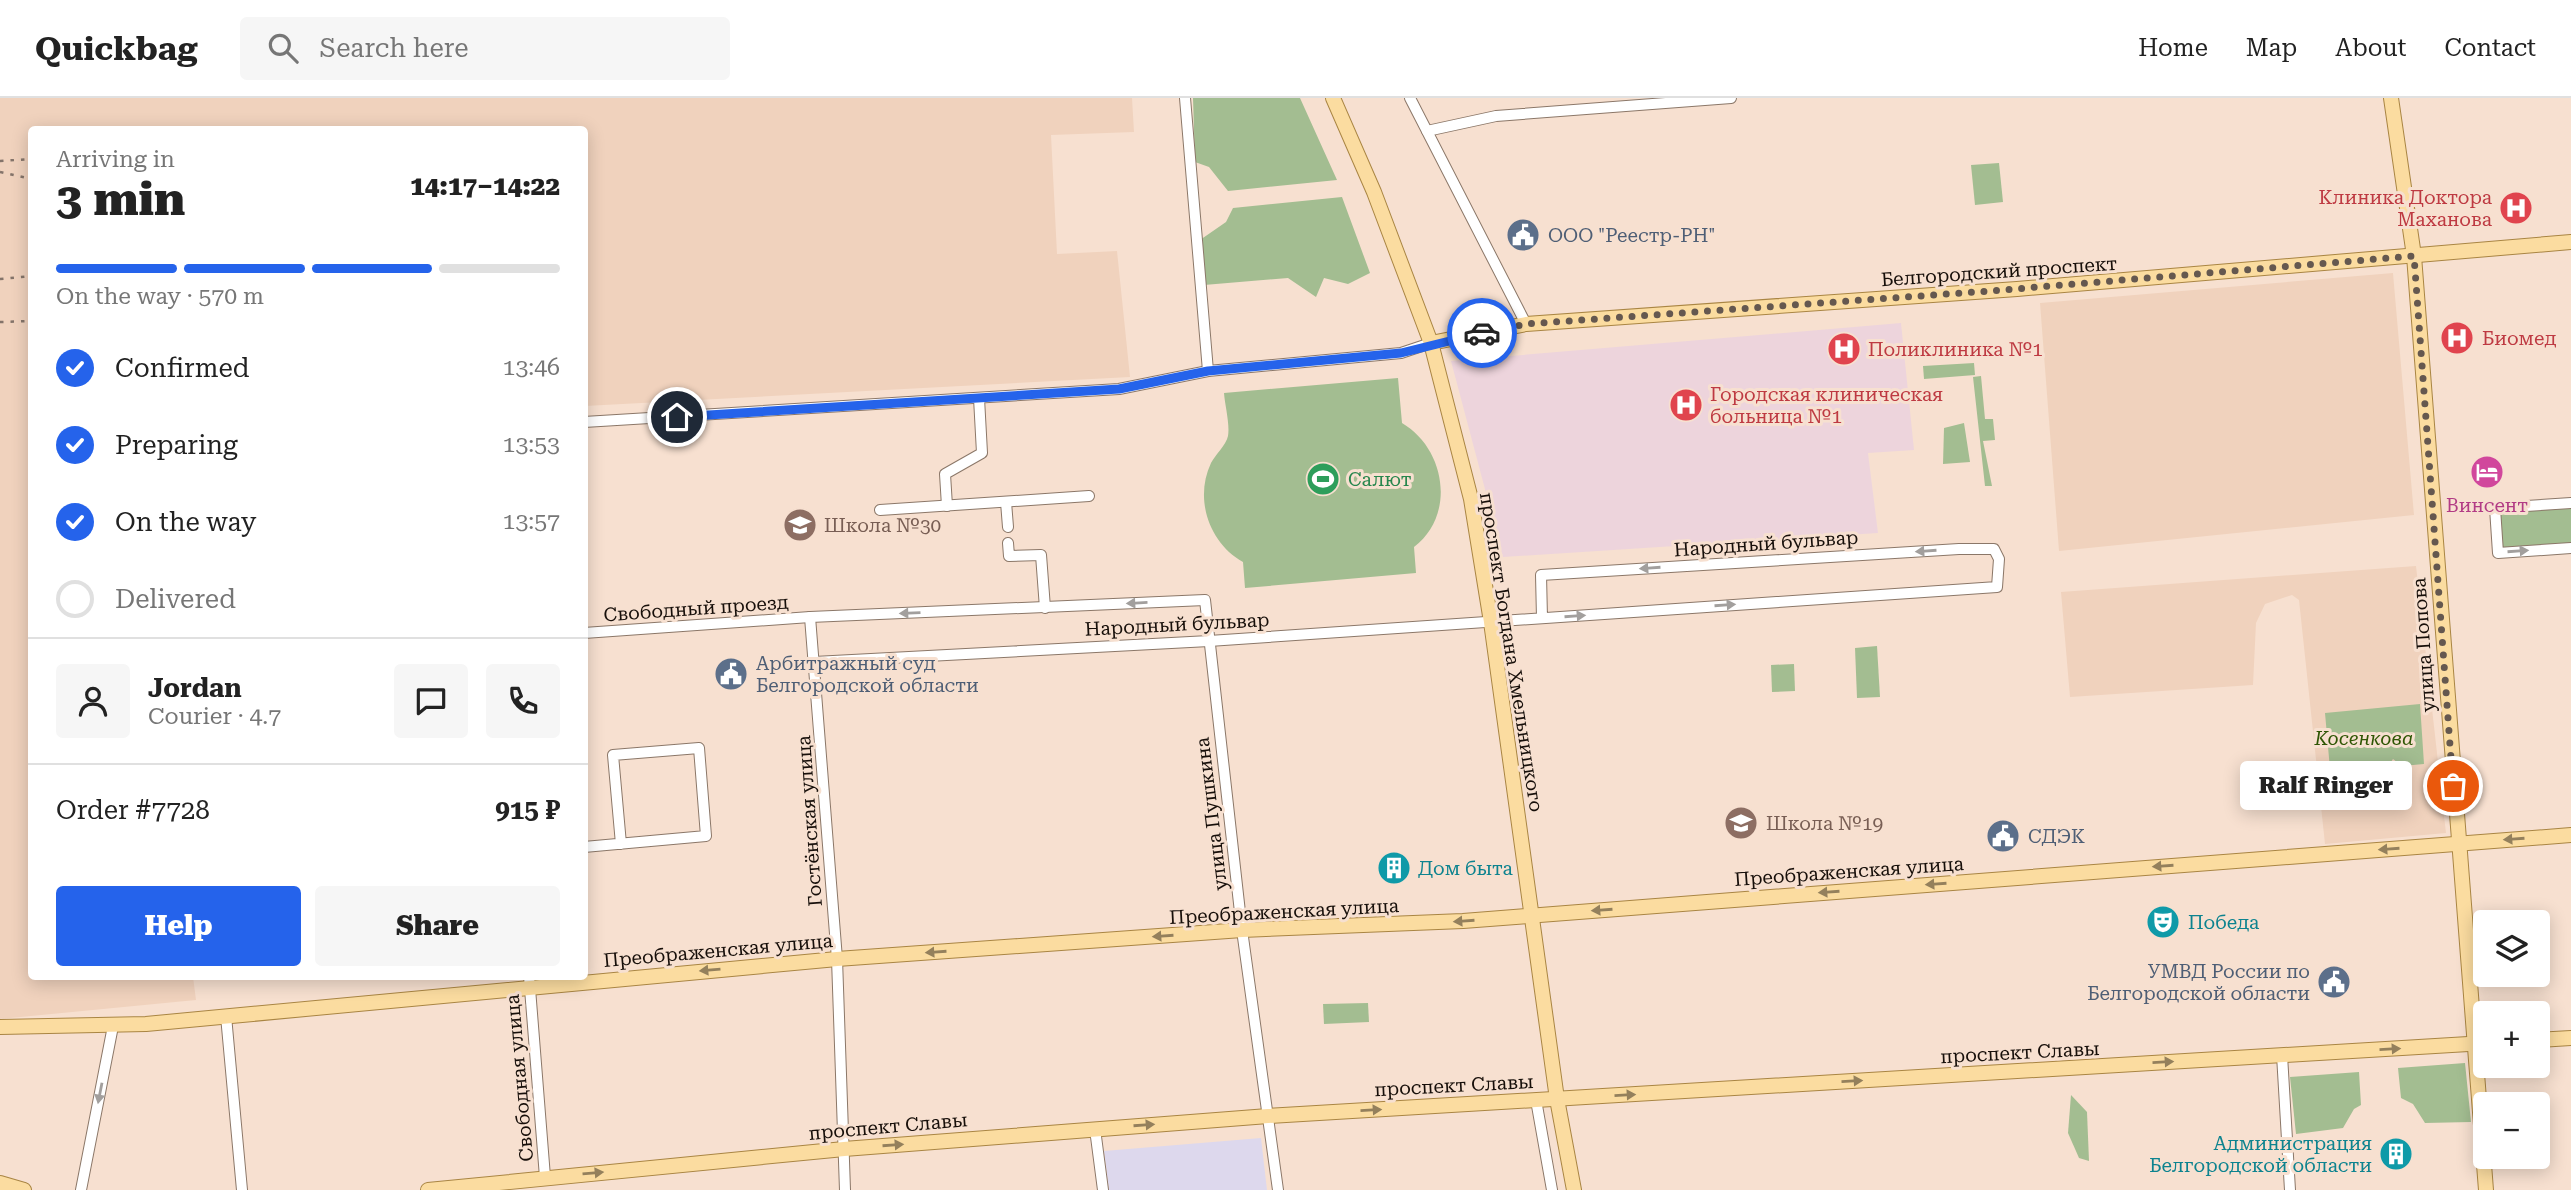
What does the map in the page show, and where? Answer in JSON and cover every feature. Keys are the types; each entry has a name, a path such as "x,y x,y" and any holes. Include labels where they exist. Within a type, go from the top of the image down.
{"main road":[{"name":"проспект Богдана Хмельницкого","path":"1333,98 1374,192 1430,340 1471,499 1492,622 1556,1098 1574,1190"},
{"name":"улица Попова","path":"2391,98 2414,256 2457,844 2475,1001"},
{"name":"Белгородский проспект","path":"1430,340 1526,324 1990,291 2571,242"},
{"name":"Преображенская улица","path":"588,977 1242,930 1463,921 2571,835"},
{"name":"Преображенская улица","path":"0,1027 113,1026 226,1016 529,981"},
{"path":"2550,1039 2571,1038"},
{"name":"проспект Славы","path":"428,1190 844,1149 1268,1116 2473,1044"},
{"name":"улица Попова","path":"2481,1078 2486,1190"},
{"path":"0,1182 24,1190"}],"street":[{"path":"1185,98 1208,371"},
{"path":"1410,98 1526,324"},
{"path":"1427,131 1496,116 1731,98"},
{"path":"588,422 1119,389 1208,371 1386,354 1430,340"},
{"path":"947,506 945,474 982,453 979,398"},
{"path":"880,510 1089,496"},
{"path":"1006,502 1007,527"},
{"path":"2571,503 2495,508 2498,553 2571,548"},
{"path":"1008,542 1009,556 1041,555 1045,608"},
{"name":"Народный бульвар","path":"814,662 1209,640 1492,622 1997,587 1999,559 1994,549 1541,575 1542,618"},
{"name":"Народный бульвар","path":"810,617 1205,600"},
{"name":"улица Пушкина","path":"1205,600 1242,930 1278,1190"},
{"name":"Свободный проезд","path":"588,633 810,617"},
{"name":"Гостёнская улица","path":"810,617 837,959 845,1190"},
{"path":"588,847 621,844 706,836 699,748 613,755 621,844"},
{"name":"Свободная улица","path":"529,981 545,1177"},
{"path":"226,1016 242,1190"},
{"path":"81,1190 113,1026"},
{"path":"2282,1055 2290,1190"},
{"path":"1536,1100 1552,1190"},
{"path":"1095,1129 1103,1190"}],"shaded area":[{"path":"0,98 1132,98 1134,132 1051,135 1057,254 1117,251 1130,377 588,406 588,126 28,126 28,980 193,980 196,1000 0,1019"},
{"path":"2393,273 2414,515 2059,551 2040,303"},
{"name":"Городская клиническая больница №1","path":"1901,323 1914,450 1868,453 1878,533 1503,557 1451,361"},
{"path":"2416,566 2446,833 2325,844 2299,600 2292,595 2265,604 2256,623 2253,685 2070,697 2061,592"},
{"path":"1261,1138 1267,1190 1109,1190 1104,1151"}],"green space":[{"path":"1193,98 1300,98 1337,180 1228,191 1209,167 1195,162"},
{"path":"1999,163 2003,202 1975,205 1971,165"},
{"path":"1342,197 1370,273 1348,284 1324,278 1316,297 1288,278 1204,285 1200,240 1226,222 1233,208"},
{"path":"1974,363 1975,375 1924,379 1923,366"},
{"path":"1981,376 1985,419 1993,419 1995,440 1983,441 1992,486 1985,486 1973,377"},
{"name":"Салют","path":"1398,378 1402,423 1417,434 1428,449 1436,465 1440,483 1436,518 1427,534 1414,547 1416,573 1245,588 1243,562 1221,544 1213,532 1205,505 1206,477 1211,463 1228,436 1224,393"},
{"path":"1964,423 1970,462 1943,464 1944,428"},
{"path":"2571,503 2571,547 2498,552 2495,509"},
{"path":"1877,646 1880,697 1857,698 1855,648"},
{"path":"1794,664 1795,691 1772,692 1771,665"},
{"name":"Косенкова","path":"2420,704 2424,764 2402,766 2393,759 2389,765 2330,769 2325,713"},
{"path":"1368,1003 1369,1022 1324,1024 1323,1004"},
{"path":"2465,1063 2471,1122 2425,1123 2413,1104 2401,1098 2398,1068"},
{"path":"2359,1072 2361,1105 2354,1109 2343,1128 2296,1134 2290,1077"},
{"path":"2071,1095 2087,1112 2089,1161 2079,1158 2068,1133"}],"railway":[{"path":"0,161 28,159"},
{"path":"0,172 28,178"},
{"path":"0,279 28,276"},
{"path":"0,322 28,321"}],"way so far":[{"path":"1482,333 1526,324 1990,291 2414,256 2453,786"}],"place":[{"name":"Клиника Доктора Маханова","path":"2516,208"},
{"name":"ООО \"Реестр-РН\"","path":"1523,235"},
{"name":"Биомед","path":"2457,338"},
{"name":"Поликлиника №1","path":"1844,349"},
{"name":"Городская клиническая больница №1","path":"1686,405"},
{"name":"Винсент","path":"2487,472"},
{"name":"Салют","path":"1323,479"},
{"name":"Школа №30","path":"800,525"},
{"name":"Арбитражный суд Белгородской области","path":"731,674"},
{"name":"Ralf Ringer","path":"2453,786"},
{"name":"Школа №19","path":"1741,823"},
{"name":"СДЭК","path":"2003,836"},
{"name":"Дом быта","path":"1394,868"},
{"name":"Победа","path":"2163,922"},
{"name":"УМВД России по Белгородской области","path":"2334,982"},
{"name":"Администрация Белгородской области","path":"2396,1154"}],"route":[{"path":"677,417 1119,389 1208,371 1401,353 1431,343 1482,333"}]}
